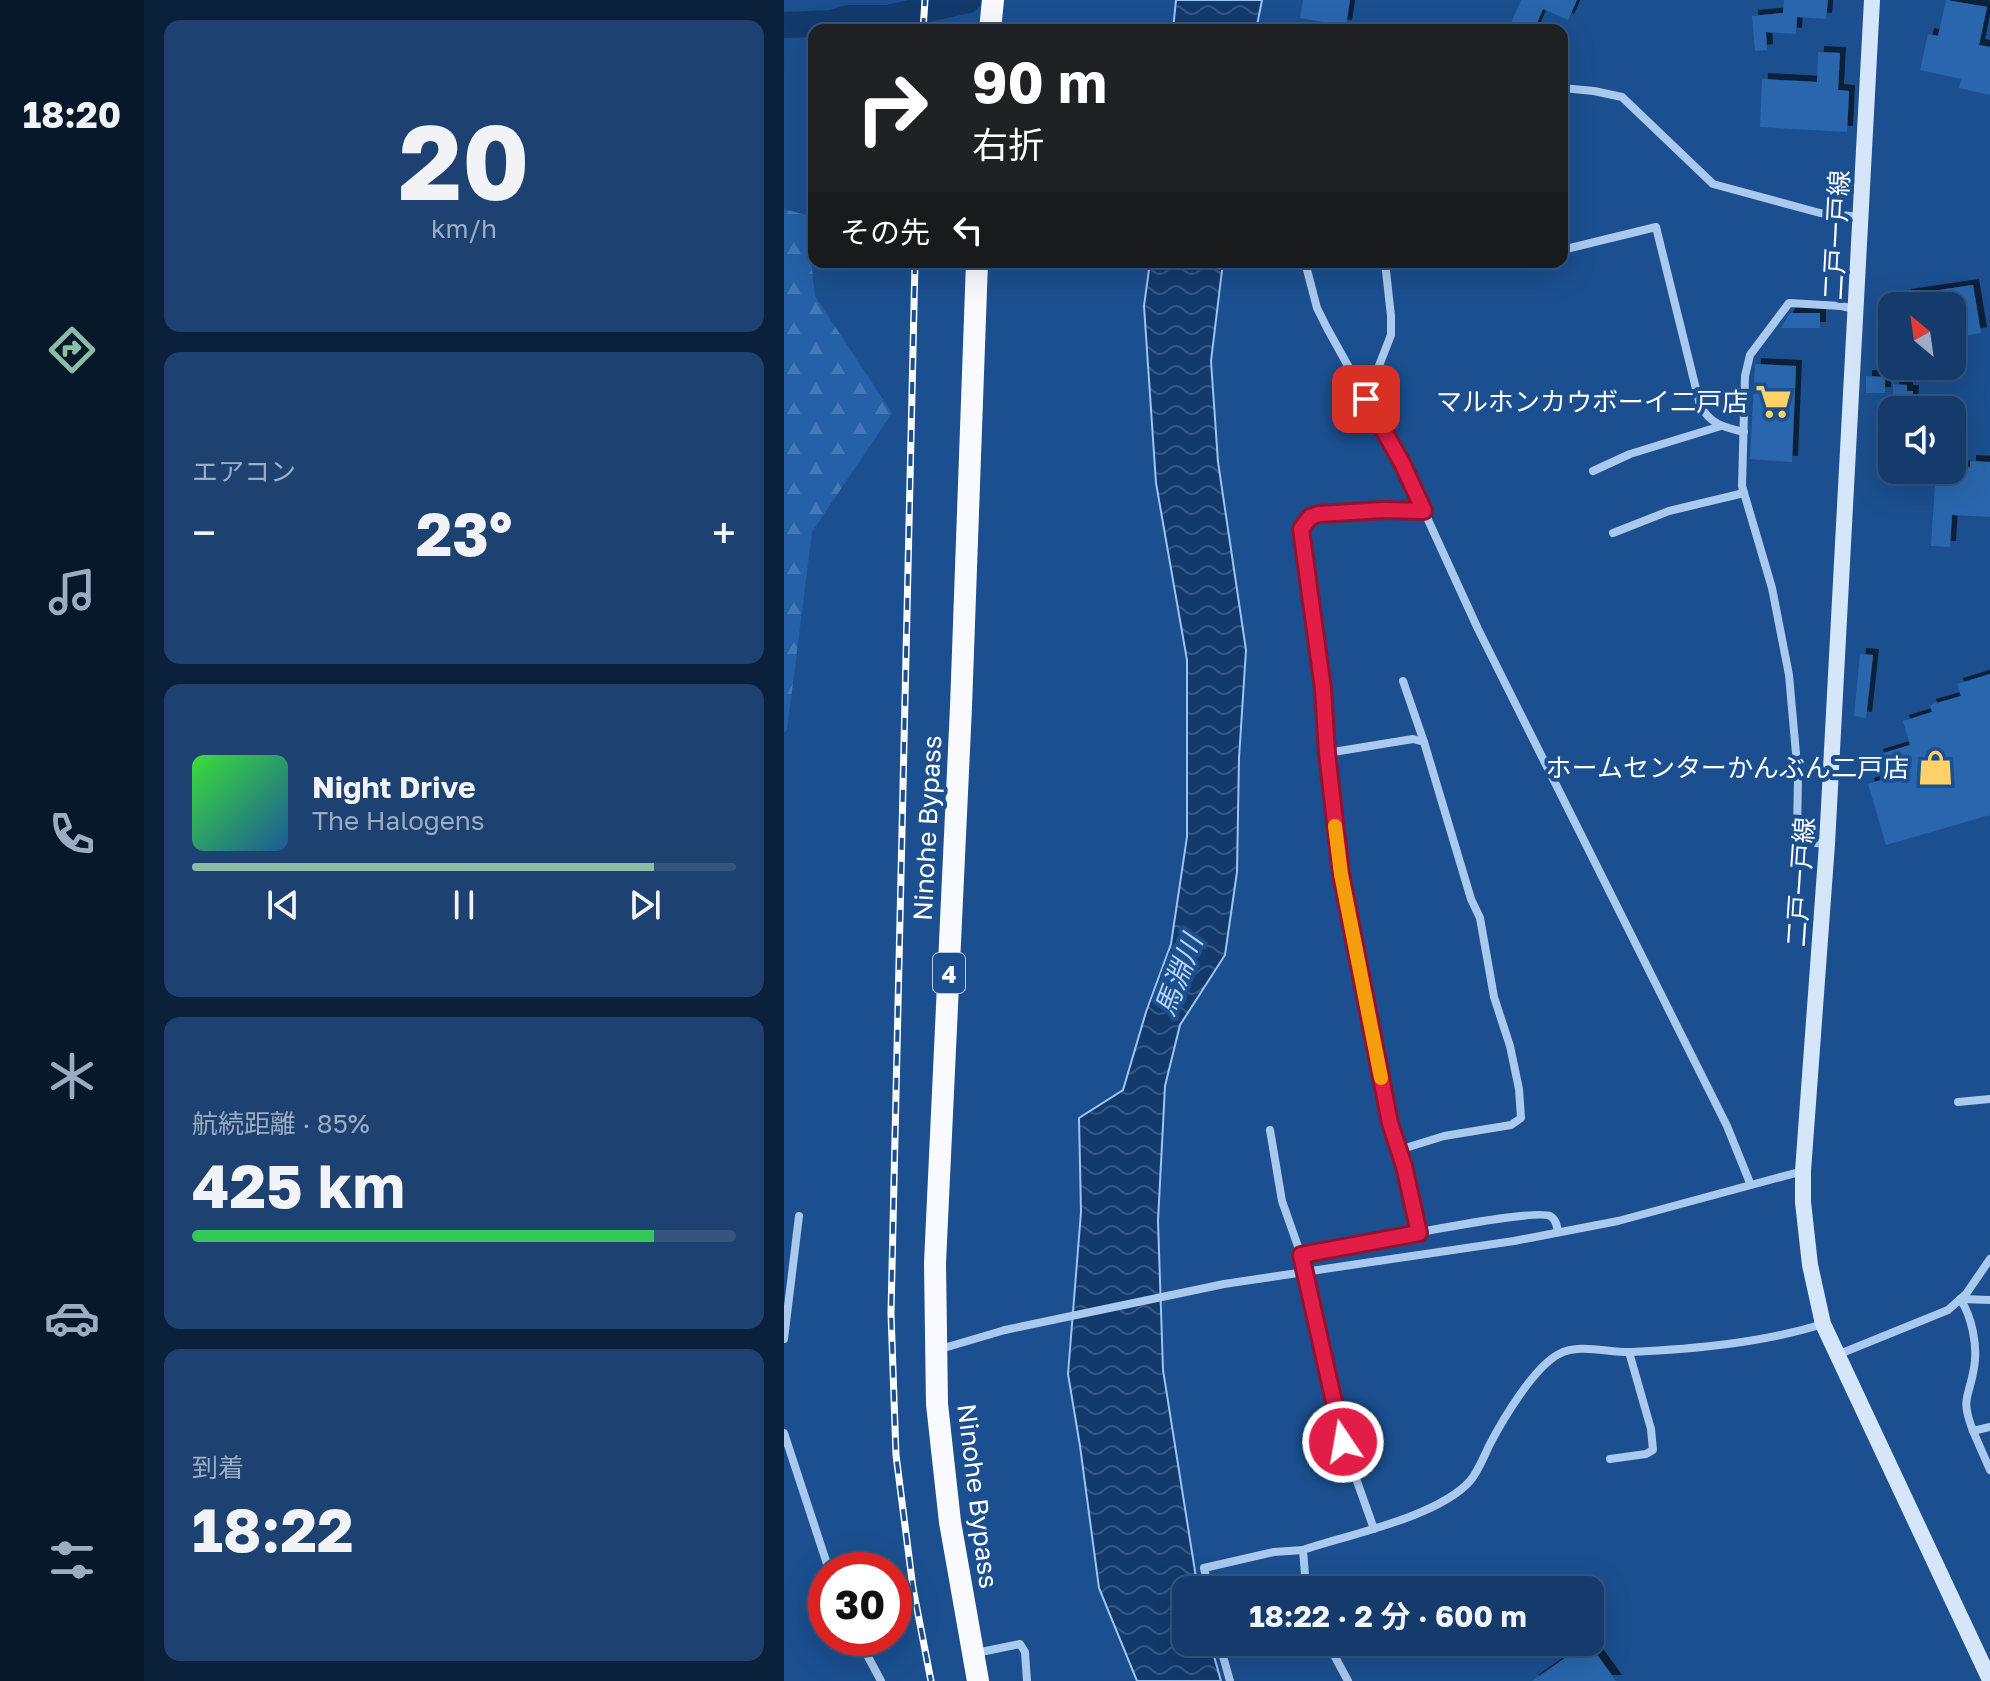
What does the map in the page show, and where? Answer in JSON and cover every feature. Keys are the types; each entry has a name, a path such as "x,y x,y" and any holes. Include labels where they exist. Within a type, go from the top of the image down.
{"highway":[{"path":"991,24 993,0"},
{"name":"Ninohe Bypass","path":"977,268 935,1263 937,1404 946,1493 978,1681"}],"main road":[{"name":"二戸一戸線","path":"1872,0 1827,844 1803,1202 1810,1265 1823,1324 1990,1680"}],"street":[{"path":"1568,89 1622,97 1713,184 1820,213 1862,218"},
{"path":"1568,249 1656,227 1700,405 1708,419 1744,432"},
{"path":"1307,268 1317,308 1402,463 1485,642 1727,1126 1750,1183"},
{"path":"1366,399 1391,335 1386,268"},
{"path":"1827,844 1805,842 1797,833 1798,776 1789,675 1772,588 1742,486 1745,376 1750,355 1789,303 1856,309"},
{"path":"1593,471 1630,454 1721,426"},
{"path":"1613,533 1669,511 1744,493"},
{"path":"1419,1233 1390,1123 1341,874 1323,689 1301,529 1310,517 1319,514 1424,511"},
{"path":"1399,1150 1444,1136 1511,1125 1521,1118 1516,1075 1494,997 1480,918 1471,899 1403,681"},
{"path":"1327,753 1413,739 1424,742"},
{"path":"1958,1102 1990,1099"},
{"path":"1270,1130 1282,1201 1301,1255 1343,1442 1374,1529"},
{"path":"937,1350 1005,1330 1224,1284 1514,1241 1618,1221 1803,1171"},
{"path":"1301,1255 1538,1215 1549,1215 1555,1220 1558,1232"},
{"path":"784,1339 799,1216"},
{"path":"1836,1355 1948,1310 1979,1277 1990,1259"},
{"path":"1960,1299 1990,1300"},
{"path":"1960,1299 1968,1310 1975,1357 1966,1393 1966,1411 1990,1470"},
{"path":"1206,1576 1204,1568 1274,1552 1303,1550 1374,1529 1449,1497 1470,1481 1506,1415 1546,1364 1568,1350 1629,1352 1727,1343 1823,1324"},
{"path":"1610,1459 1646,1454 1653,1450 1651,1429 1629,1352"},
{"path":"1973,1431 1990,1427"},
{"path":"784,1433 823,1552"},
{"path":"1303,1550 1305,1576"},
{"path":"971,1654 1020,1644 1025,1652 1027,1681"},
{"path":"868,1656 881,1681"},
{"path":"1223,1656 1230,1681"},
{"path":"1335,1656 1348,1681"}],"green space":[{"path":"784,209 806,215 808,268 812,268 815,296 892,413 812,532 787,730 784,732"}],"water":[{"path":"1176,0 1262,0 1257,24 1174,24"},
{"name":"馬淵川","path":"1149,268 1222,268 1211,361 1218,462 1246,650 1239,758 1237,872 1225,955 1180,1025 1165,1086 1158,1221 1163,1370 1196,1576 1172,1576 1172,1656 1214,1656 1221,1681 1137,1681 1099,1588 1068,1374 1081,1212 1079,1118 1123,1090 1146,1012 1171,944 1187,837 1187,660 1156,483 1144,306"}],"building":[{"path":"1303,0 1350,0 1346,24 1300,18"},
{"path":"1521,0 1577,0 1568,20 1543,9 1537,24 1511,24"},
{"path":"1784,0 1828,0 1826,19 1797,17 1796,34 1766,32 1767,50 1755,51 1752,16 1783,13"},
{"path":"1946,0 1987,7 1979,45 1990,47 1990,95 1959,88 1961,79 1920,70 1928,34 1938,36"},
{"path":"1818,52 1840,53 1838,90 1849,91 1847,132 1760,127 1762,79 1817,82"},
{"path":"1973,285 1981,333 1966,336 1966,292 1925,292"},
{"path":"1790,313 1820,313 1820,328 1781,328"},
{"name":"マルホンカウボーイ二戸店","path":"1755,364 1796,366 1792,462 1750,459"},
{"path":"1866,376 1885,380 1885,393 1866,393"},
{"path":"1893,384 1907,385 1907,391 1913,391 1913,396 1893,396"},
{"path":"1970,461 1990,462 1990,517 1952,515 1950,547 1931,546 1935,484 1966,484 1966,467 1970,467"},
{"path":"1860,654 1873,655 1866,718 1854,716"},
{"name":"ホームセンターかんぶん二戸店","path":"1990,674 1990,815 1886,845 1868,784 1884,779 1877,755 1910,745 1903,721 1932,712 1930,705 1961,696 1957,684"},
{"path":"1568,1656 1598,1656 1616,1681 1532,1681"}],"waterway":[{"path":"784,25 832,23 849,18 888,18 968,0"}],"railway":[{"path":"923,24 925,0"},
{"path":"915,268 891,1313 896,1455 913,1588 931,1681"}],"slow traffic":[{"path":"1335,826 1341,874 1381,1078"}],"place":[{"name":"マルホンカウボーイ二戸店","path":"1774,401"},
{"name":"ホームセンターかんぶん二戸店","path":"1935,767"}],"route":[{"path":"1343,1442 1301,1255 1419,1233 1404,1166 1390,1123 1341,874 1323,689 1301,529 1310,517 1319,514 1424,511 1402,463 1366,399"}]}
